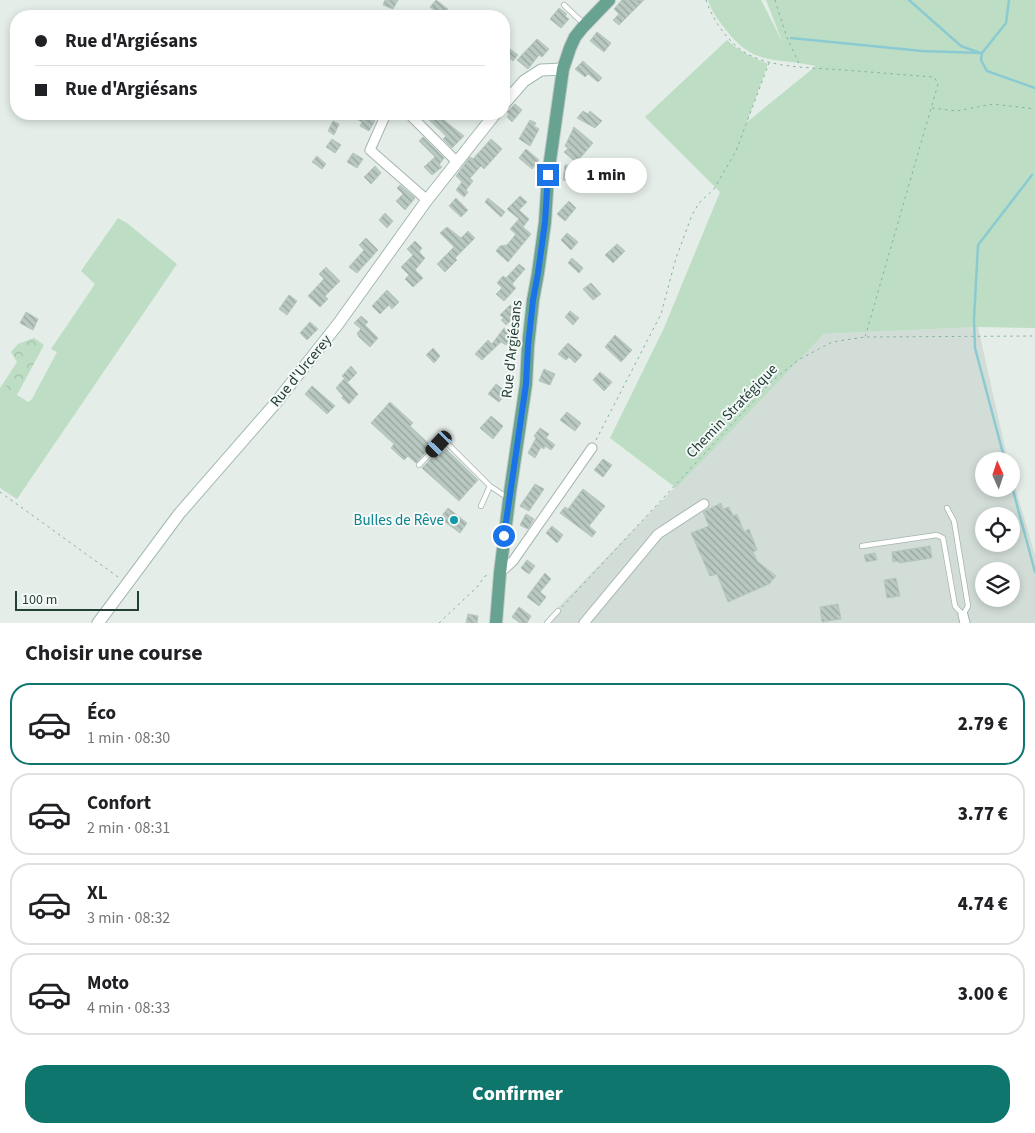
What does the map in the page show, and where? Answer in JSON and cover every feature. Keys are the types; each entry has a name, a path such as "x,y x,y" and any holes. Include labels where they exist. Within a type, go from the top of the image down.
{"main road":[{"name":"Rue d'Argiésans","path":"496,623 509,498 526,384 533,300 545,222 548,175 563,69 570,48 585,24 609,0"},
{"name":"Rue d'Argiésans","path":"488,623 500,573"}],"street":[{"path":"510,97 524,80 541,70 563,69"},
{"path":"383,120 370,150 427,200"},
{"path":"415,120 456,161"},
{"name":"Rue d'Urcerey","path":"98,623 179,514 274,406 333,331 456,161 490,120"},
{"path":"500,573 513,560 592,448"},
{"path":"584,623 658,534 704,504"}],"lane":[{"path":"564,5 585,24"},
{"path":"419,465 439,444 446,442 490,486 509,498"},
{"path":"481,506 490,486"},
{"path":"947,508 954,521 968,606 964,619"},
{"path":"862,546 937,535 943,538 955,606 964,619"},
{"path":"547,623 558,611"}],"path":[{"path":"706,0 713,17 730,40 742,50 755,57 770,62 800,66 934,78 938,84 865,337"},
{"path":"775,0 786,35 800,66"},
{"path":"592,448 662,314 676,258 692,216 699,203 714,190 733,158 752,114 770,62"},
{"path":"931,108 957,110 994,104 1035,109"},
{"name":"Chemin Stratégique","path":"558,611 773,380 800,359 832,342 865,337 1035,336"},
{"path":"0,492 127,584"},
{"path":"440,623 477,587 485,576 500,573"}],"shaded area":[{"path":"978,327 1006,452 975,452 975,498 1018,498 1035,555 1035,623 543,623 824,334"}],"green space":[{"path":"708,0 761,0 782,41 766,0 1035,0 1035,328 978,327 824,334 676,488 610,438 664,328 720,192 645,117 727,40 742,51 768,64 747,122 816,66 767,59 746,50 723,27"},
{"path":"118,218 127,223 177,264 17,499 0,488 0,388 4,382 9,390 28,402 32,399 57,352 51,349 95,284 81,271"},
{"path":"34,338 44,345 17,395 8,390 4,382 17,362 11,352 18,344"}],"building":[{"path":"385,0 398,0 393,9 383,5"},
{"path":"436,0 448,9 434,10 430,7"},
{"path":"622,0 644,0 619,25 613,20 619,14 614,9"},
{"path":"559,8 567,14 565,16 569,19 561,28 550,19"},
{"path":"597,32 611,43 604,52 590,41"},
{"path":"537,39 549,49 542,57 539,55 528,69 517,60"},
{"path":"510,49 518,55 513,61 510,58"},
{"path":"583,61 602,78 598,82 588,74 585,77 575,69"},
{"path":"515,104 522,110 512,122 510,120 510,109"},
{"path":"583,111 588,114 590,111 602,121 595,128 577,118"},
{"path":"358,120 375,121 369,131 360,126 362,122"},
{"path":"429,120 444,120 464,136 452,148 443,139 446,136"},
{"path":"530,120 536,123 534,126 539,129 530,146 519,139"},
{"path":"333,121 339,124 334,135 328,131"},
{"path":"574,127 593,143 580,158 588,165 579,175 578,186 570,185 571,181 563,180 565,165 581,167 564,152 568,148 570,149 565,146"},
{"path":"423,137 444,158 439,165 442,167 432,175 424,167 435,157 419,141"},
{"path":"332,139 341,145 335,153 326,147"},
{"path":"491,139 502,149 484,169 481,166 470,178 473,181 466,190 468,192 464,197 456,190 462,182 456,176 470,157 473,159"},
{"path":"526,149 539,160 532,169 519,158"},
{"path":"353,153 363,159 357,168 347,162"},
{"path":"317,156 326,164 322,169 312,162"},
{"path":"375,166 381,173 371,184 364,177"},
{"path":"400,185 415,198 405,210 396,201 403,194 397,188"},
{"path":"520,196 527,202 519,210 529,219 523,227 531,234 508,262 496,251 500,246 507,245 516,234 510,229 519,219 507,209"},
{"path":"456,198 468,210 461,217 449,206"},
{"path":"488,198 505,212 501,217 485,202"},
{"path":"569,201 576,208 565,221 557,214"},
{"path":"385,213 393,221 387,228 379,220"},
{"path":"447,227 461,238 468,231 475,238 455,258 457,260 445,272 437,264 454,247 440,233"},
{"path":"567,233 578,242 571,250 561,240"},
{"path":"366,238 378,250 357,273 349,267 364,250 359,245"},
{"path":"415,241 422,248 419,252 425,258 415,270 423,278 413,287 405,279 409,275 401,267 413,255 407,249"},
{"path":"617,244 625,251 613,263 605,255"},
{"path":"572,258 583,268 579,273 568,263"},
{"path":"519,264 525,269 512,284 516,288 504,301 496,294 502,288 497,283 503,276 506,278"},
{"path":"326,267 340,281 325,296 328,299 320,307 308,296 324,279 319,274"},
{"path":"591,283 601,294 593,300 583,289"},
{"path":"387,290 399,302 392,309 389,305 380,314 372,306"},
{"path":"289,295 297,301 287,315 279,309"},
{"path":"510,305 518,314 506,325 501,320 504,318 500,315"},
{"path":"570,311 579,318 573,325 565,317"},
{"path":"26,312 38,319 33,330 20,323"},
{"path":"361,316 368,322 365,325 378,338 370,347 359,337 357,333 361,329 354,323"},
{"path":"310,322 318,329 307,340 300,333"},
{"path":"504,328 513,335 506,345 501,342 482,360 475,354 488,340 492,344"},
{"path":"615,335 632,350 621,362 605,347"},
{"path":"568,343 582,355 575,363 569,357 566,360 558,354"},
{"path":"433,348 440,356 434,363 426,355"},
{"path":"351,366 357,373 348,382 342,376"},
{"path":"544,369 555,374 550,385 539,381"},
{"path":"600,372 612,382 604,391 593,380"},
{"path":"344,379 358,394 349,404 342,398 343,396 336,388"},
{"path":"496,384 507,392 499,402 488,394"},
{"path":"312,386 335,406 327,414 305,394"},
{"path":"390,402 413,423 410,426 429,444 431,441 434,443 416,463 408,456 404,460 391,448 394,444 371,423"},
{"path":"567,412 581,423 575,431 560,420"},
{"path":"491,416 503,426 493,439 480,428"},
{"path":"540,428 549,434 546,438 555,445 551,450 545,446 544,449 541,447 535,458 528,453 536,438 534,436"},
{"path":"440,449 444,452 446,449 478,480 459,501 422,468"},
{"path":"603,459 612,465 603,477 594,470"},
{"path":"535,484 544,489 529,511 520,506"},
{"path":"583,489 605,506 589,526 596,532 592,537 560,513 565,507 568,509"},
{"path":"721,503 723,509 729,507 733,516 737,514 744,532 749,529 757,550 753,552 757,561 776,576 769,584 728,602 717,574 710,576 691,533 709,526 703,512"},
{"name":"Bulles de Rêve","path":"448,508 467,523 460,533 440,518"},
{"path":"526,514 534,519 528,529 520,525"},
{"path":"552,526 563,535 557,543 546,533"},
{"path":"930,546 932,558 899,563 899,561 893,562 892,552"},
{"path":"875,553 877,560 866,562 864,555"},
{"path":"527,560 535,566 529,574 521,568"},
{"path":"545,573 551,579 540,592 546,597 539,606 527,597"},
{"path":"896,578 900,596 887,598 884,580"},
{"path":"838,604 841,619 822,622 820,607"},
{"path":"519,607 531,616 527,623 520,623 512,617"},
{"path":"468,614 478,616 477,623 466,623"}],"waterway":[{"path":"909,0 961,46 980,53"},
{"path":"1009,0 1006,23 982,53 981,60 987,71 1035,88"},
{"path":"791,38 922,51 982,53"},
{"path":"1003,452 975,348 974,319 978,245 1032,175"},
{"path":"1015,498 1035,572"}],"place":[{"name":"Bulles de Rêve","path":"454,520"}],"route":[{"path":"504,536 526,384 528,346 545,222 548,175"}]}
